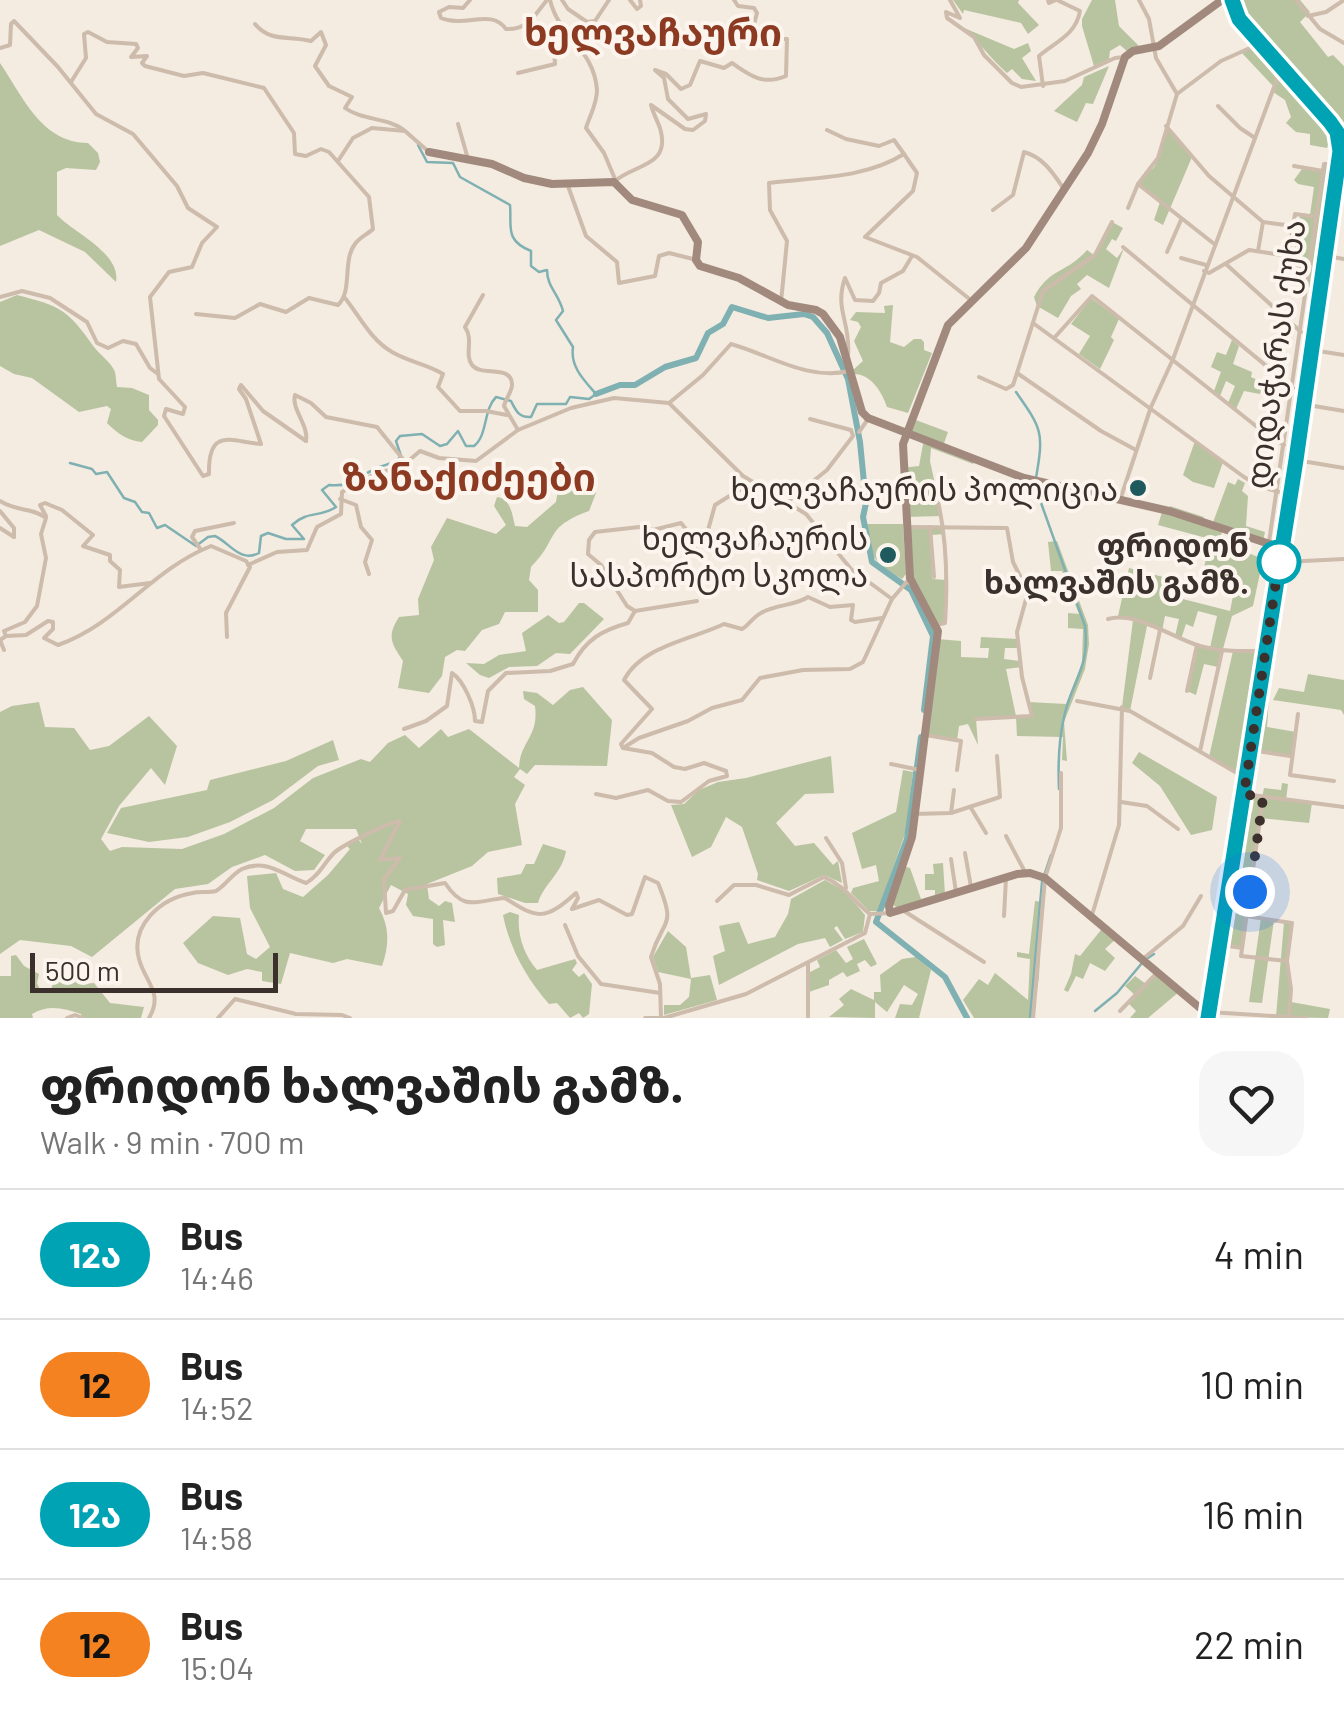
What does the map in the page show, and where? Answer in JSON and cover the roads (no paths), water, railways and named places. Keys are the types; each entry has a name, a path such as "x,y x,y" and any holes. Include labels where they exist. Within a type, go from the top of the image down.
{"main road":[{"path":"1209,1015 1296,460 1340,132 1239,19 1232,0"}],"street":[{"path":"470,0 463,8 453,6 439,12 441,18 463,23 490,17 500,20 506,29 519,30 528,26 534,12 549,0 557,23 582,48 591,68 596,89 594,112 586,128 604,153 614,181 632,200 686,218 698,242 696,260 700,266 739,278 781,302 823,314 838,332 846,370 868,418 1036,481 1169,511 1282,548"},
{"path":"562,0 587,22 596,21 610,0"},
{"path":"630,0 637,9 640,0"},
{"path":"255,24 264,35 274,38 311,41 321,32 326,45 315,66 328,86 352,97 346,103 348,112 397,124 429,152 492,164 524,178 568,186 614,181 654,162 659,155 661,133 651,105 685,129 693,130 706,122 706,114 688,119 671,104 664,78 655,70 662,71 682,89 690,85 700,61 724,68 732,63 751,78 786,76 787,39 775,47 762,44 752,28 758,13 754,8 738,6 734,0"},
{"path":"950,0 960,18 946,12 947,18 974,37 984,55 1021,88 1064,81 1114,58 1126,57"},
{"path":"1043,86 1038,56 1068,35 1080,19 1080,12 1048,0"},
{"path":"1139,0 1149,19 1156,58 1177,94"},
{"path":"890,912 892,888 912,837 936,625 908,580 902,450 907,432 948,325 1026,248 1102,124 1126,57 1133,51 1154,48 1222,0"},
{"path":"1296,0 1320,29 1344,43"},
{"path":"1308,16 1326,12 1344,0"},
{"path":"0,48 10,44 14,21 96,114 134,134 177,186 188,208 218,226 202,243 192,267 168,272 150,297 158,374"},
{"path":"518,73 555,64 553,32 557,23"},
{"path":"71,82 86,58 85,33 107,42 134,42 138,48 131,56 147,56 142,63 145,66 184,76 203,73 264,88 294,133 295,154 306,156 321,149 329,152 368,197 374,228 356,242 350,254 345,298 338,305 308,298 286,312 260,304 236,318 196,314"},
{"path":"1128,208 1138,184 1158,158 1177,94 1221,60 1260,43"},
{"path":"1120,501 1151,407 1173,359 1282,66"},
{"path":"1218,106 1255,138"},
{"path":"458,124 468,159"},
{"path":"1166,126 1210,176 1263,222 1293,226"},
{"path":"338,161 352,138 372,128 406,131"},
{"path":"827,130 846,139 879,146 894,140 917,173 913,192 865,234 870,241 913,255 973,302"},
{"path":"994,210 1013,195 1024,152 1039,158 1064,189"},
{"path":"781,302 787,241 770,210 770,183 804,176 858,174 889,164 904,154"},
{"path":"1294,166 1323,171 1324,164 1338,166"},
{"name":"დიდაჭარას ქუხა","path":"1269,543 1323,171"},
{"path":"1138,184 1214,244"},
{"path":"568,186 586,236 617,262 619,283 655,276 660,256 670,253 696,260"},
{"path":"1310,268 1292,264 1288,256 1295,214 1317,216"},
{"path":"1167,252 1181,220"},
{"path":"979,377 1006,389 1013,386 1043,291 1095,256 1112,222"},
{"path":"1258,251 1263,222"},
{"path":"1123,247 1293,388"},
{"path":"1181,258 1209,273 1249,250 1288,256"},
{"path":"846,370 848,329 840,307 844,281 847,279 856,300 872,301 880,293 881,283 902,270 913,255"},
{"path":"1326,256 1344,259"},
{"path":"1226,264 1301,332"},
{"path":"0,298 22,291 50,298 87,322 98,343 108,348 123,340 136,344 150,368 185,408 183,414 166,409 164,416 203,476 209,474 212,451 221,440 236,438 262,444 241,385 263,411 306,441 294,401 296,394 326,418 377,427 402,459"},
{"path":"1307,293 1319,300"},
{"path":"483,295 465,327 471,336 472,365 479,370 505,373 511,379 507,416 518,430"},
{"path":"1055,337 1090,296 1284,445"},
{"path":"345,298 383,346 443,374 438,387 460,411 507,416"},
{"path":"1032,322 1232,469 1290,495"},
{"path":"669,403 732,344 801,370 823,374 846,370"},
{"path":"1312,350 1344,355"},
{"path":"1017,373 1100,432 1136,450"},
{"path":"248,565 277,552 307,550 317,526 340,514 342,492 378,472 399,468 402,459 420,451 439,458 482,460 518,430 594,401 628,398 669,403 728,463 818,524 851,568 892,598"},
{"path":"1303,404 1344,411"},
{"path":"859,432 868,418"},
{"path":"786,503 828,470 854,436 850,430 810,419"},
{"path":"1296,460 1344,468"},
{"path":"697,601 635,612 601,565 588,554 589,540 595,532 639,527 653,530 682,523 696,549 705,542 715,505 739,490 759,486"},
{"path":"936,492 944,526 947,596 944,623 936,625"},
{"path":"340,499 356,504 361,527 372,540 365,562 368,574"},
{"path":"0,501 14,510 34,510 46,518"},
{"path":"6,636 4,630 25,622 37,606 46,558 41,534 46,518 40,505 45,502 62,510 93,535 83,546 110,556 110,562 120,570 119,586 150,583"},
{"path":"0,511 14,528 14,537 0,528"},
{"path":"202,550 192,537 195,532 234,524"},
{"path":"906,527 1007,528 1013,562 1028,592 1017,632 1022,678 1032,716 976,719"},
{"path":"930,527 934,577"},
{"path":"746,549 808,531 828,540"},
{"path":"4,650 0,640 6,636 26,635 48,621 55,624 44,638 58,645 96,629 187,556 211,546 248,565"},
{"path":"1279,562 1344,559"},
{"path":"227,637 226,613 249,574 248,565"},
{"path":"623,748 712,708 742,700 760,678 803,670 850,669 863,662 892,598 908,580"},
{"path":"623,748 620,744 652,708 626,685 624,680 630,668 683,637 702,635 724,624 742,629 759,614 786,604 800,604 808,597 830,607 853,605 851,620 855,622 882,618"},
{"path":"404,729 446,706 452,674 460,679 475,710 475,721 482,722 484,700 497,679 506,673 550,671 573,664 585,644 601,632 628,623 635,612"},
{"path":"1108,619 1123,616 1222,651 1264,652"},
{"path":"1150,678 1160,630"},
{"path":"1186,692 1197,645"},
{"path":"1200,751 1222,651"},
{"path":"1077,701 1122,707 1246,778"},
{"path":"1092,915 1119,825 1122,707"},
{"path":"1298,714 1290,775 1334,781"},
{"path":"926,735 961,741 957,770"},
{"path":"596,794 616,798 648,790 668,801 682,802 709,780 728,776 711,764 674,768 652,753 623,748"},
{"path":"1250,750 1292,756"},
{"path":"914,814 951,814 1000,796 997,756"},
{"path":"891,764 917,770"},
{"path":"1033,1018 1044,878 1059,840 1061,774"},
{"path":"951,814 954,790"},
{"path":"1244,794 1344,807"},
{"path":"1263,798 1241,956 1288,961"},
{"path":"1121,802 1147,806 1178,829"},
{"path":"971,808 986,833"},
{"path":"149,1018 155,994 140,963 138,945 140,930 152,914 182,896 216,892 240,870 281,868 306,883 318,876 333,854 398,820 397,829 380,857 384,861 400,858 384,879 386,913 394,910 405,890 445,883 463,901 472,904 505,898 534,916 542,916 576,894 573,911 599,900 627,916 636,910 645,877 654,880 668,909 666,927 651,957 660,993 661,1018"},
{"path":"1006,836 1025,873"},
{"path":"826,838 842,862 846,888 854,902 871,914 879,915 1025,873 1044,878 1092,915 1209,1015 1306,1018"},
{"path":"964,853 970,887"},
{"path":"950,859 956,892"},
{"path":"716,901 734,885 744,883 789,895 824,877 846,888"},
{"path":"1004,916 1006,878"},
{"path":"1144,958 1174,936 1200,896"},
{"path":"1228,898 1248,902"},
{"path":"900,909 984,962"},
{"path":"645,1018 661,1018 746,994 865,934 871,914"},
{"path":"1246,916 1292,923 1289,1017"},
{"path":"565,925 578,956 601,984 660,993"},
{"path":"1220,944 1242,948"},
{"path":"808,963 808,1018"},
{"path":"1120,1011 1158,972"},
{"path":"218,1018 235,999 242,999 296,1014 350,1018"},
{"path":"67,1018 82,1018"}],"waterway":[{"path":"70,463 92,469 96,474 107,472 124,498 149,513 157,528 165,525 196,546 215,536 246,556 259,553 261,536 268,533 304,539 292,525 303,517 336,507 322,490 329,485 350,483 395,461 401,456 396,441 400,436 422,434 440,446 458,431 466,446 474,446 482,436 496,397 511,401 516,411 531,417 537,404 566,404 570,397 589,399 596,394 579,373 573,347 556,320 563,311 547,270 539,272 531,266 531,251 513,237 510,205 460,177 453,163 427,162 418,145"},
{"path":"596,394 620,385 635,385 665,367 696,358 708,333 723,324 732,307 768,318 804,314 813,317 827,333 848,379 860,442 866,503 863,517 872,562 911,590 933,636 924,710"},
{"path":"1016,392 1039,432 1036,478"},
{"path":"1035,486 1085,626 1083,664 1062,726 1059,789"},
{"path":"921,737 907,839 876,922 945,977 967,1018"},
{"path":"1030,1018 1042,882 1051,855"},
{"path":"1148,958 1154,954"},
{"path":"1095,1011 1117,993 1142,963"}],"place":[{"name":"ხელვაჩაურის პოლიცია","path":"1138,488"},
{"name":"ხელვაჩაურის სასპორტო სკოლა","path":"888,555"},
{"name":"ფრიდონ ხალვაშის გამზ.","path":"1279,562"}],"district":[{"name":"ხელვაჩაური","path":"653,31"},
{"name":"ზანაქიძეები","path":"469,476"}]}
